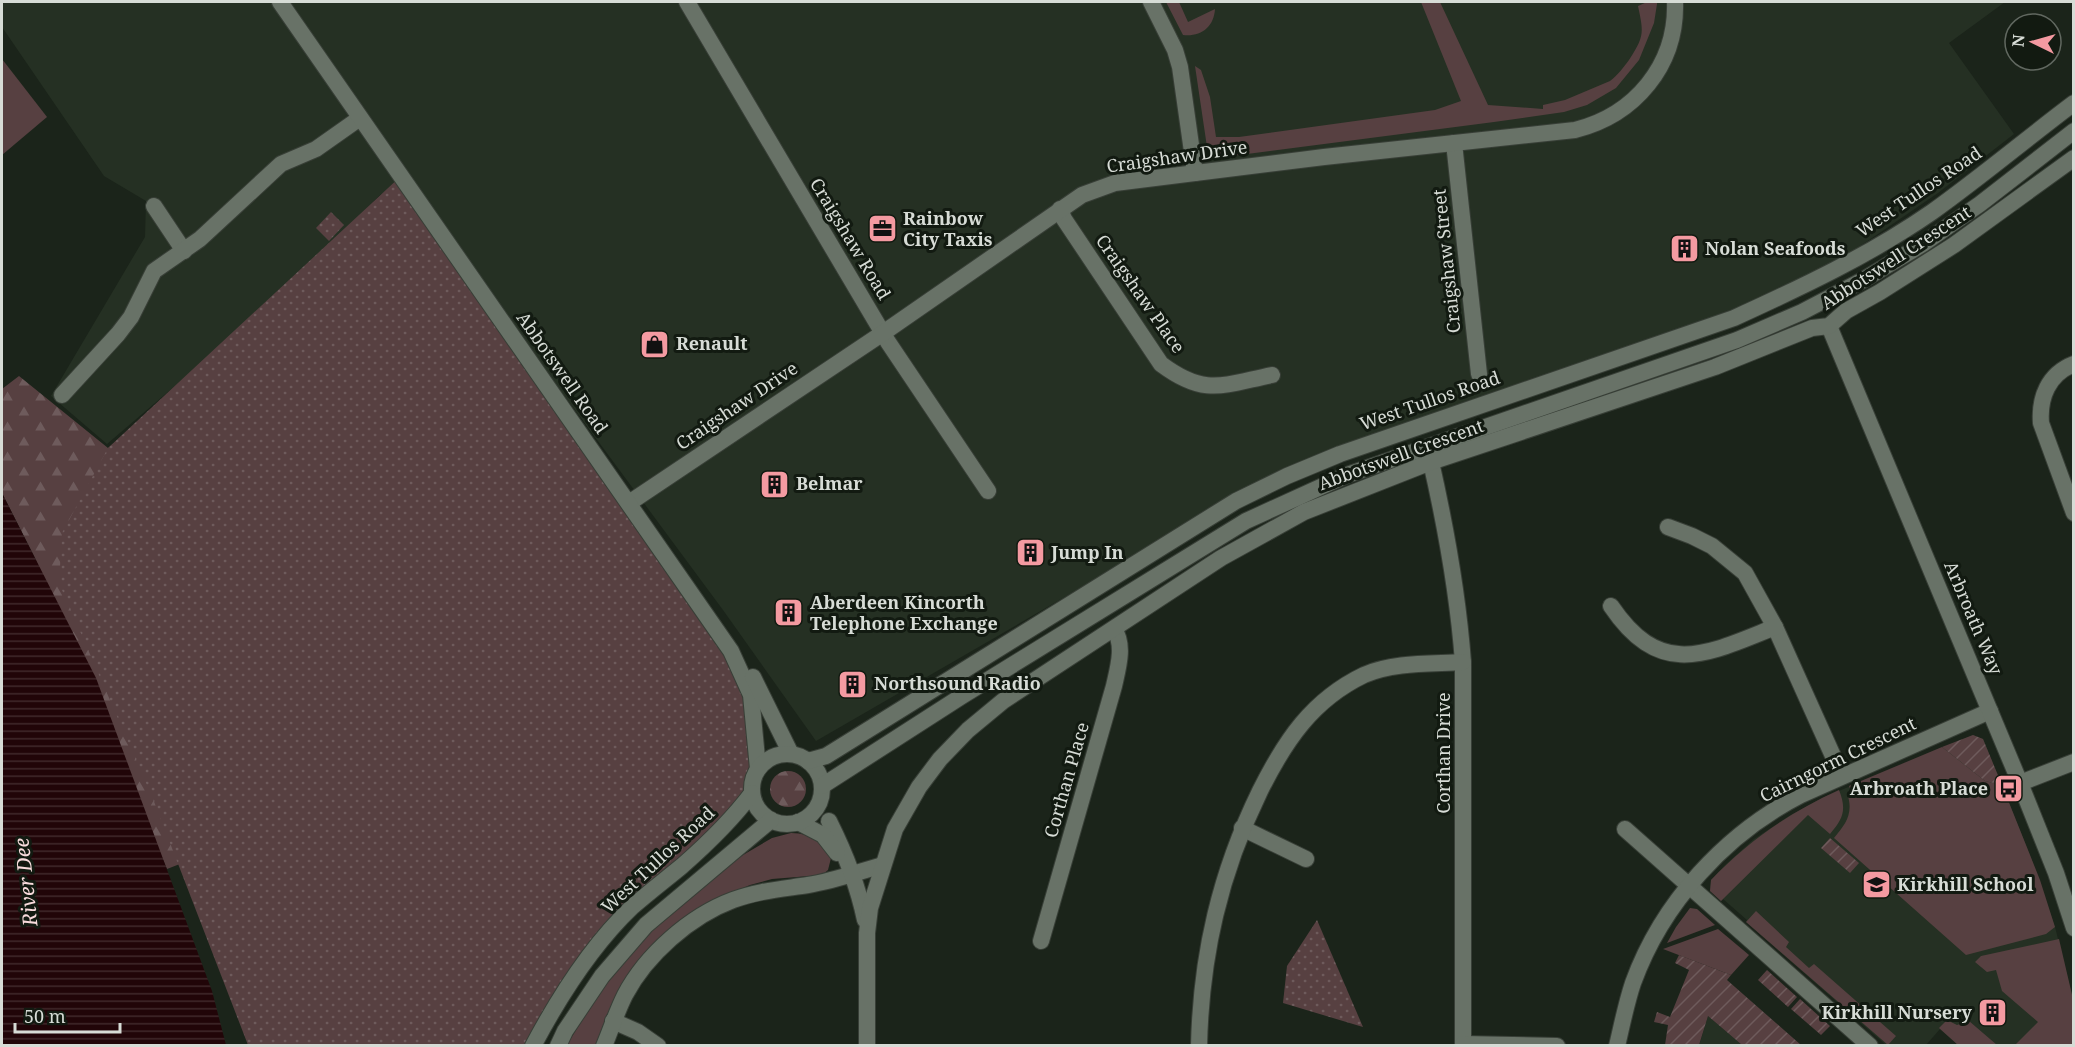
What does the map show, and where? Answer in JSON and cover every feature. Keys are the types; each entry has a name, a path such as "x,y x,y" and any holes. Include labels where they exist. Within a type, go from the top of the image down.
{"street":[{"name":"Abbotswell Road","path":"280,2 731,651"},
{"name":"Craigshaw Road","path":"687,2 883,333 988,491"},
{"path":"1151,2 1177,56 1195,173"},
{"name":"Craigshaw Drive","path":"629,503 883,333 1082,195 1115,183 1594,126 1615,115 1634,100 1662,64 1672,36 1676,2"},
{"name":"West Tullos Road","path":"808,761 826,756 1236,501 1287,476 1340,454 1734,318 1846,264 1930,213 2073,103"},
{"path":"62,395 131,317 154,271 184,251 250,195 267,175 281,164 316,148 360,118"},
{"path":"822,786 962,696 1246,521 1347,475 1737,340 1802,312 1863,280 1923,244 1980,204 2073,131"},
{"name":"Craigshaw Street","path":"1454,142 1479,374"},
{"name":"Abbotswell Crescent","path":"867,1046 867,933 870,909 895,830 919,787 940,759 1003,700 1221,558 1304,512 1431,462 1708,369 1812,328 1829,326 1846,311 1954,245 2072,161"},
{"path":"154,206 184,251"},
{"name":"Craigshaw Place","path":"1060,209 1064,219 1161,364 1177,375 1199,385 1214,386 1272,375"},
{"name":"Arbroath Way","path":"1829,326 2020,783 2056,873 2073,928"},
{"path":"2073,364 2053,377 2046,387 2040,411 2041,423 2073,513"},
{"name":"Corthan Drive","path":"1431,462 1444,523 1460,622 1463,663 1463,1045"},
{"path":"1668,527 1712,546 1745,573 1775,627 1842,776"},
{"path":"1611,606 1623,624 1641,639 1672,653 1692,655 1711,652 1775,627"},
{"name":"Corthan Place","path":"1041,941 1114,686 1120,648 1118,634 1114,629"},
{"path":"731,651 754,679 791,754"},
{"path":"731,651 751,694 758,769"},
{"path":"1199,1046 1206,956 1223,880 1242,828 1288,742 1306,716 1336,691 1366,675 1394,667 1463,663"},
{"name":"Cairngorm Crescent","path":"1617,1046 1626,1006 1642,962 1659,928 1689,886 1755,823 1794,799 1842,776 1990,711"},
{"path":"791,754 808,761 820,776 821,794 810,816 798,822 780,823 771,820 755,804 752,793 753,781 758,769 772,757 791,754"},
{"path":"2020,783 2073,762"},
{"name":"West Tullos Road","path":"532,1046 562,994 603,940 631,908 738,812 752,793"},
{"path":"558,1046 565,1031 602,976 646,926 771,820"},
{"name":"Abbotswell Crescent","path":"829,821 842,846 861,900 867,933"},
{"name":"Abbotswell Crescent","path":"798,822 816,831 828,841 850,874"},
{"path":"1242,828 1306,859"},
{"path":"1625,829 1870,1046"},
{"path":"604,1046 626,994 646,965 683,929 706,914 731,901 758,893 784,887 808,885 883,865"},
{"path":"614,1022 638,1032 658,1046"},
{"path":"1463,1045 1557,1046"}],"shaded area":[{"path":"2,2 2005,2 1949,43 2014,134 1938,193 1853,251 1774,293 1645,343 1503,389 1341,446 1231,501 816,741 723,610 404,179 380,195 265,309 107,444 51,396 145,237 146,201 104,176 2,27"},
{"name":"Kirkhill School","path":"1973,735 1983,739 2030,855 2055,927 2073,999 2073,1045 1958,1045 1940,1029 1926,1045 1886,1045 1723,899 1721,901 1710,891 1711,880 1725,865 1754,839 1789,816 1822,798"},
{"path":"1708,1016 1742,1045 1699,1046"}],"green space":[{"path":"1166,2 1179,2 1188,22 1215,9 1212,21 1201,32 1183,35"},
{"path":"1421,2 1440,2 1488,105 1543,109 1543,105 1565,100 1610,81 1616,76 1629,60 1640,40 1642,29 1638,6 1647,2 1657,2 1657,4 1654,23 1639,60 1616,88 1587,105 1564,112 1224,157 1217,156 1207,147 1195,66 1201,70 1210,97 1216,137 1239,137 1435,110 1461,101"},
{"path":"2,59 47,117 2,155"},
{"path":"401,176 743,674 755,775 752,793 631,908 533,1045 248,1045 153,799 59,583 62,533 108,448"},
{"path":"403,198 226,846 167,869 35,558 2,493 2,389 19,376 108,448"},
{"path":"331,212 344,225 329,241 316,228"},
{"path":"1973,735 1983,739 2002,785 1985,781 1942,747"},
{"path":"1942,747 1985,781 2002,785 2040,880 2055,927 2046,934 1966,955 1834,838 1848,818 1850,806 1847,793 1851,791 1849,786"},
{"path":"788,771 801,776 806,789 801,802 788,807 775,802 770,789 775,776"},
{"path":"1839,790 1843,803 1842,814 1830,834 1808,815 1721,901 1710,891 1711,880 1755,840 1787,818"},
{"path":"791,833 805,835 819,842 831,858 828,870 822,875 772,879 750,885 713,901 674,926 598,1045 566,1046 607,981 647,932 731,862 772,838"},
{"path":"1830,838 1859,863 1850,873 1821,848"},
{"path":"1690,908 1697,909 1715,925 1667,943 1676,927"},
{"path":"1756,911 1789,942 1786,947 1809,968 1814,964 1896,1036 1888,1045 1746,922"},
{"path":"1317,920 1363,1027 1283,1003 1287,966"},
{"path":"1718,929 1749,955 1731,975 1663,949"},
{"path":"2059,939 2073,999 2073,1045 2015,1045 2038,1022 2002,991 1996,970 1987,972 1975,962 1981,956"},
{"path":"1679,955 1731,975 1727,980 1801,1045 1742,1045 1708,1016 1699,1045 1665,1045 1668,1025 1654,1022 1657,1012 1670,1017 1689,970 1675,963"},
{"path":"1767,970 1797,997 1788,1007 1758,980"},
{"path":"1800,999 1830,1026 1821,1035 1791,1009"},
{"path":"1947,1020 1957,1025 1969,1021 1997,1045 1958,1045 1939,1028"}],"water":[{"name":"River Dee","path":"2,493 96,678 212,991 226,1045 2,1045"}],"place":[{"name":"Rainbow City Taxis","path":"882,229"},
{"name":"Nolan Seafoods","path":"1684,249"},
{"name":"Renault","path":"655,344"},
{"name":"Belmar","path":"775,484"},
{"name":"Jump In","path":"1030,553"},
{"name":"Aberdeen Kincorth Telephone Exchange","path":"789,613"},
{"name":"Northsound Radio","path":"853,684"},
{"name":"Arbroath Place","path":"2009,789"},
{"name":"Kirkhill School","path":"1876,885"},
{"name":"Kirkhill Nursery","path":"1993,1013"}]}
